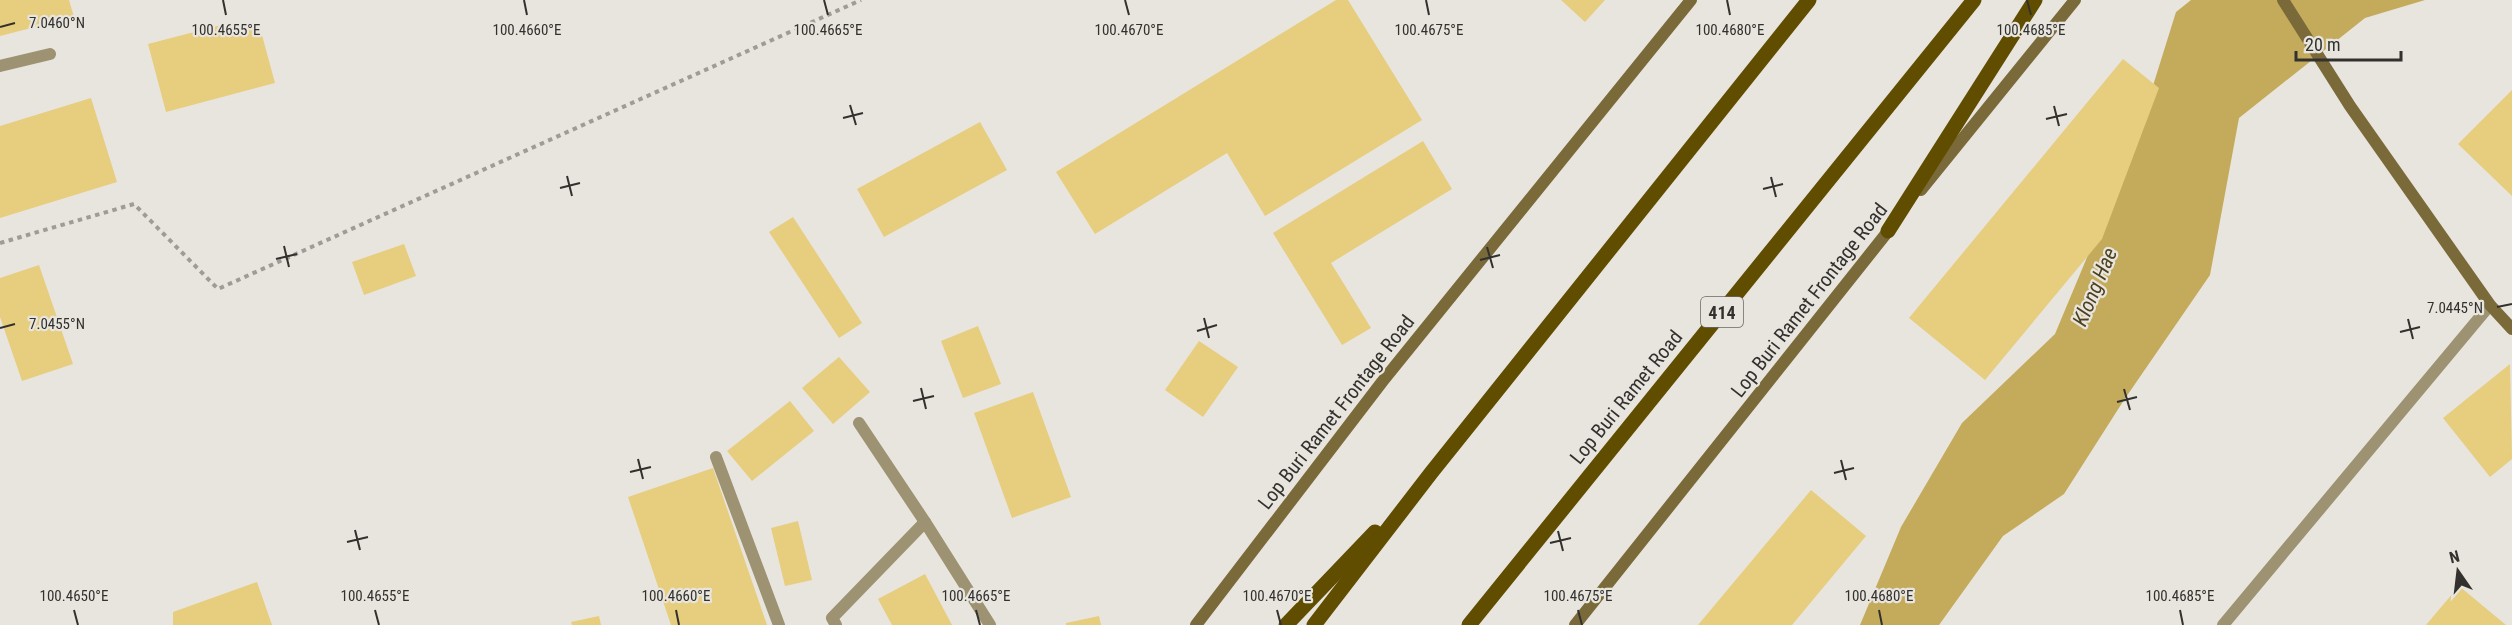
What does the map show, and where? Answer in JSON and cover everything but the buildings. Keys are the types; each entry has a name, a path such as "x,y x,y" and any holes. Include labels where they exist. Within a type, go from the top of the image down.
{"main road":[{"name":"Lop Buri Ramet Frontage Road","path":"1196,625 1382,382 1691,0"},
{"path":"1314,625 1431,473 1809,0"},
{"name":"Lop Buri Ramet Road","path":"1469,625 1974,0"},
{"path":"1888,231 2034,0"},
{"name":"Lop Buri Ramet Frontage Road","path":"1575,625 2075,0"},
{"path":"2283,0 2350,106 2490,305 2512,329"},
{"path":"1286,625 1431,473"}],"street":[{"path":"0,66 50,54"},
{"path":"2223,625 2490,305"},
{"path":"859,423 926,522 990,625"},
{"path":"716,456 778,625"},
{"path":"836,625 832,618 926,522"}],"path":[{"path":"0,243 134,204 218,289 861,0"}],"water":[{"name":"Klong Hae","path":"2191,0 2425,0 2365,18 2239,118 2210,275 2124,400 2064,494 2003,536 1939,625 1860,625 1901,527 1962,423 2055,334 2136,140 2176,12"}]}
